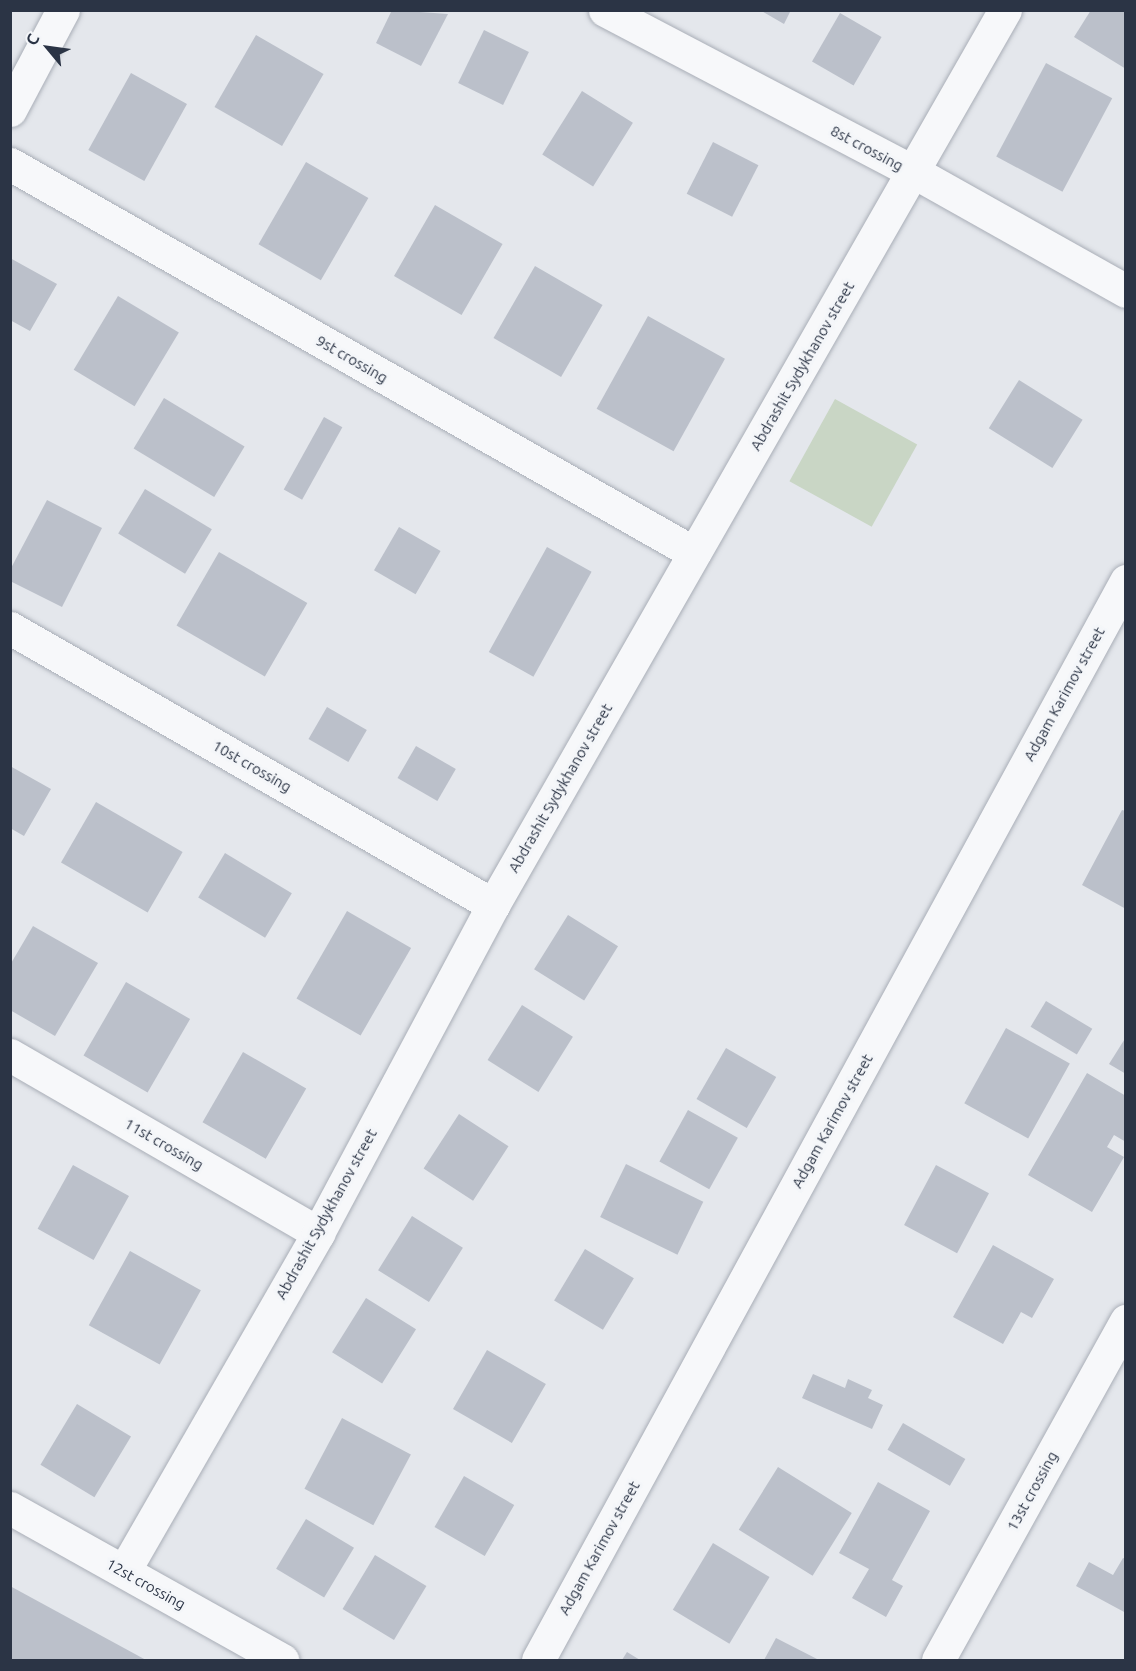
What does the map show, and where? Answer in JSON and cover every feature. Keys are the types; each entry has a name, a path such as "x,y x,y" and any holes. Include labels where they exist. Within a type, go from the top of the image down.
{"street":[{"path":"10,110 63,10"},
{"name":"8st crossing","path":"605,10 914,172 1125,291"},
{"name":"Abdrashit Sydykhanov street","path":"124,1571 318,1233 494,905 1005,10"},
{"name":"9st crossing","path":"10,164 694,553"},
{"name":"Adgam Karimov street","path":"537,1660 1125,581"},
{"name":"10st crossing","path":"10,628 494,905"},
{"name":"11st crossing","path":"10,1055 318,1233"},
{"name":"13st crossing","path":"938,1660 1125,1321"},
{"name":"12st crossing","path":"10,1508 282,1660"}],"green space":[{"path":"835,399 917,445 872,527 789,481"}],"building":[{"path":"392,10 448,14 421,66 376,43"},
{"path":"760,10 791,10 784,24"},
{"path":"1091,10 1126,10 1126,69 1074,37"},
{"path":"840,13 882,37 854,85 812,61"},
{"path":"484,30 529,52 503,105 458,83"},
{"path":"256,35 324,74 282,146 214,107"},
{"path":"1046,63 1112,98 1062,192 996,157"},
{"path":"131,73 187,104 144,181 88,150"},
{"path":"582,91 633,123 593,186 542,155"},
{"path":"713,142 758,165 732,217 687,194"},
{"path":"306,162 368,198 321,280 258,244"},
{"path":"435,205 503,244 462,315 394,276"},
{"path":"10,258 57,284 30,331 10,320"},
{"path":"535,266 603,305 561,377 494,338"},
{"path":"118,296 179,333 135,406 74,370"},
{"path":"648,316 725,359 674,451 597,409"},
{"path":"1019,380 1083,420 1052,468 989,428"},
{"path":"164,398 245,446 214,497 134,449"},
{"path":"324,417 342,427 302,500 284,490"},
{"path":"145,489 212,529 185,574 118,534"},
{"path":"47,500 102,528 62,607 10,581 10,570"},
{"path":"399,527 441,551 416,594 374,570"},
{"path":"547,547 592,572 533,677 489,652"},
{"path":"219,552 307,603 265,677 176,626"},
{"path":"327,707 367,730 348,762 308,739"},
{"path":"416,746 456,769 437,801 398,778"},
{"path":"10,766 51,789 24,836 10,828"},
{"path":"96,802 183,852 148,913 61,863"},
{"path":"1122,810 1126,811 1126,909 1082,885"},
{"path":"225,853 292,893 265,938 198,898"},
{"path":"347,911 411,948 361,1035 296,998"},
{"path":"568,915 618,946 584,1001 534,969"},
{"path":"33,926 98,963 55,1036 10,1010 10,965"},
{"path":"126,982 190,1019 148,1093 84,1056"},
{"path":"1046,1001 1092,1029 1077,1055 1031,1027"},
{"path":"522,1005 573,1037 538,1092 488,1060"},
{"path":"1006,1028 1070,1063 1028,1139 964,1103"},
{"path":"1126,1037 1126,1074 1109,1064"},
{"path":"726,1048 776,1077 747,1128 696,1099"},
{"path":"243,1052 306,1088 266,1159 203,1122"},
{"path":"1087,1073 1126,1096 1126,1142 1114,1135 1107,1147 1124,1157 1092,1212 1028,1175"},
{"path":"688,1110 738,1138 709,1189 659,1162"},
{"path":"459,1114 508,1146 473,1201 424,1169"},
{"path":"626,1164 703,1202 677,1255 600,1217"},
{"path":"73,1165 129,1196 94,1260 38,1229"},
{"path":"936,1165 989,1193 957,1253 904,1225"},
{"path":"412,1216 463,1248 429,1302 378,1270"},
{"path":"993,1245 1054,1279 1032,1318 1021,1312 1003,1344 953,1317"},
{"path":"585,1249 634,1278 603,1330 554,1300"},
{"path":"130,1251 201,1290 160,1365 89,1325"},
{"path":"366,1298 416,1329 382,1384 332,1352"},
{"path":"487,1350 546,1384 512,1443 453,1409"},
{"path":"813,1374 845,1388 848,1379 872,1390 868,1398 883,1405 872,1429 802,1398"},
{"path":"77,1404 131,1436 94,1497 40,1465"},
{"path":"342,1418 411,1455 373,1525 304,1489"},
{"path":"903,1423 965,1459 950,1486 888,1450"},
{"path":"778,1467 852,1513 813,1576 739,1530"},
{"path":"464,1476 514,1505 485,1556 435,1527"},
{"path":"878,1482 930,1511 892,1580 903,1586 886,1617 852,1598 869,1569 839,1553"},
{"path":"306,1519 354,1548 324,1598 276,1569"},
{"path":"713,1543 770,1577 729,1644 673,1610"},
{"path":"375,1555 426,1586 394,1640 343,1609"},
{"path":"1123,1558 1126,1559 1126,1613 1076,1586 1089,1562 1113,1575"},
{"path":"10,1586 146,1660 10,1660"},
{"path":"776,1638 819,1660 764,1660"},
{"path":"627,1652 640,1660 622,1660"}]}
